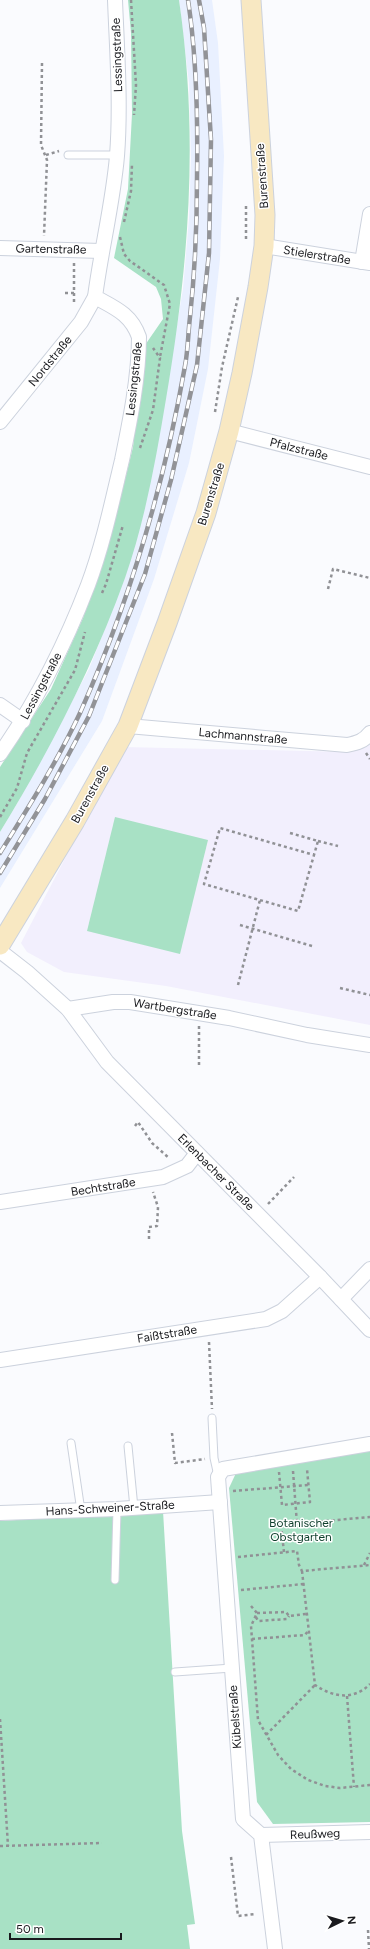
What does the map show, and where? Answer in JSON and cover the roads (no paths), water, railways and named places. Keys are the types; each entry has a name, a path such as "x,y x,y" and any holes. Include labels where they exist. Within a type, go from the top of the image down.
{"street":[{"name":"Lessingstraße","path":"0,754 23,721 56,657 88,585 110,514 129,428 139,337 136,328 124,313 95,297 101,251 111,205 117,155 118,85 115,0"},
{"name":"Burenstraße","path":"0,945 75,821 128,726 206,514 229,431 244,365 255,246 265,215 251,0"},
{"path":"366,262 370,214"},
{"name":"Stielerstraße","path":"255,246 366,262"},
{"name":"Gartenstraße","path":"0,248 101,251"},
{"name":"Nordstraße","path":"0,422 74,331 95,297"},
{"name":"Pfalzstraße","path":"229,431 370,467"},
{"path":"0,706 23,721"},
{"name":"Lachmannstraße","path":"128,726 347,745 359,742 366,738 370,733"},
{"path":"0,951 27,972 68,1009"},
{"name":"Wartbergstraße","path":"68,1009 113,1002 130,1002 307,1035 370,1045"},
{"name":"Erlenbacher Straße","path":"68,1009 107,1062 320,1277 370,1330"},
{"name":"Bechtstraße","path":"0,1202 163,1177 182,1169 197,1153"},
{"path":"341,1299 370,1269"},
{"name":"Faißtstraße","path":"0,1360 266,1319 282,1312 320,1277"},
{"path":"218,1477 223,1469 245,1464 370,1444"},
{"name":"Kübelstraße","path":"218,1477 243,1818 261,1835"},
{"name":"Hans-Schweiner-Straße","path":"0,1513 81,1511 220,1502"},
{"name":"Reußweg","path":"261,1835 370,1832"},
{"path":"261,1835 275,1949"}],"lane":[{"path":"68,155 117,155"},
{"path":"212,1418 214,1458 218,1477"},
{"path":"71,1444 81,1511"},
{"path":"128,1446 134,1508"},
{"path":"115,1580 117,1509"},
{"path":"175,1672 232,1668"}],"railway":[{"path":"0,853 62,749 80,713 98,671 143,543 167,455 187,354 197,214 196,89 188,0"},
{"path":"0,873 45,799 89,716 145,574 171,480 197,365 209,253 211,140 204,28 199,0"}],"park label":[{"name":"Botanischer Obstgarten","path":"301,1530"}]}
